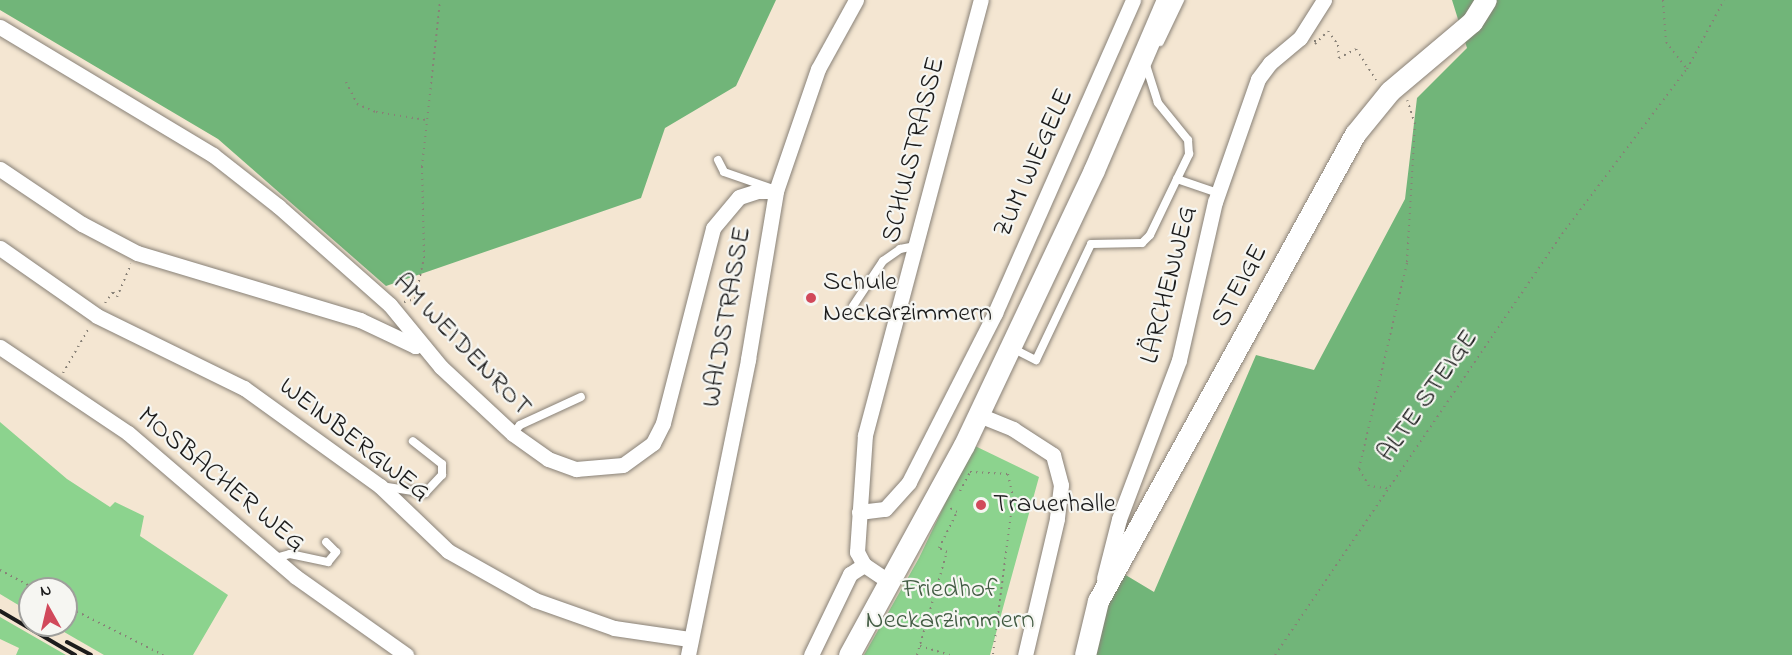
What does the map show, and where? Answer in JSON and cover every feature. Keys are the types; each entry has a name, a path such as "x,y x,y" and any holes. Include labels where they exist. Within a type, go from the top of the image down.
{"street":[{"name":"WALDSTRASSE","path":"688,655 689,639 748,359 776,191 818,69 856,0"},
{"name":"SCHULSTRASSE","path":"864,565 857,552 865,435 918,245 981,0"},
{"name":"ZUM WIEGELE","path":"860,512 885,508 909,482 995,313 1133,0"},
{"path":"849,655 979,415 1167,0"},
{"name":"LÄRCHENWEG","path":"1098,601 1119,519 1179,360 1218,193 1258,79 1270,63 1300,38 1324,0"},
{"name":"STEIGE","path":"1085,655 1098,601 1355,134 1392,90 1472,22 1486,0"},
{"name":"AM WEIDENROT","path":"0,27 213,155 278,206 390,305 421,344 513,435 548,459 576,469 623,465 653,443 663,423 713,228 739,197 758,191 776,191"},
{"path":"0,169 82,224 137,253 360,320 415,346 421,344"},
{"name":"WEINBERGWEG","path":"0,248 97,316 244,388 380,486 448,551 535,600 614,628 689,639"},
{"name":"MOSBACHER WEG","path":"0,346 128,433 275,558 368,631 406,655"},
{"path":"979,415 1013,429 1053,455 1061,485 1057,519 1025,655"},
{"path":"811,655 850,574 864,565 888,581"}],"lane":[{"path":"1010,347 1036,360 1091,244 1142,243 1150,235 1188,154 1188,140 1158,103 1143,56 1156,50 1180,0"},
{"path":"718,160 724,172 762,182 776,191"},
{"path":"1177,179 1218,193"},
{"path":"853,306 884,261 900,249 918,245"},
{"path":"513,435 520,425 581,397"},
{"path":"380,486 425,494 442,475 442,464 413,441"},
{"path":"275,558 290,554 328,561 336,552 326,542"},
{"name":"STEIGE","path":"1090,632 1095,636 1095,655"}],"path":[{"path":"390,305 415,300 424,258 422,166 440,0"},
{"path":"1663,0 1666,42 1688,69"},
{"name":"ALTE STEIGE","path":"1392,90 1409,101 1415,124 1407,262 1359,469 1369,486 1387,488 1562,234 1688,69 1724,0"},
{"path":"1316,32 1315,44 1328,31 1338,45 1339,58 1356,49 1375,79 1392,90"},
{"path":"346,82 357,104 376,112 426,120"},
{"path":"945,516 970,472 1008,474 1013,498 993,655"},
{"path":"1275,655 1387,488"},
{"path":"917,655 947,552 939,548 957,512 950,508"},
{"path":"0,570 18,580"},
{"path":"78,612 163,655"},
{"path":"920,646 950,655"}],"green space":[{"path":"0,0 776,0 736,86 665,128 641,198 386,286 218,139 0,10"},
{"path":"1452,0 1792,0 1792,655 1090,655 1099,614 1124,574 1154,592 1256,355 1314,370 1405,199 1417,98 1467,48"},
{"path":"0,422 67,479 110,507 115,502 144,516 140,536 228,595 193,655 104,655 73,637 78,637 78,577 18,577 18,605 0,594"},
{"name":"Friedhof Neckarzimmern","path":"973,445 1039,477 990,655 864,655 919,558"},
{"path":"0,617 18,627 18,637 35,637 66,655 16,655 19,648 0,639"}],"railway":[{"path":"0,611 75,655"},
{"path":"67,642 91,655"}],"place":[{"name":"Schule Neckarzimmern","path":"811,298"},
{"name":"Trauerhalle","path":"981,505"}]}
